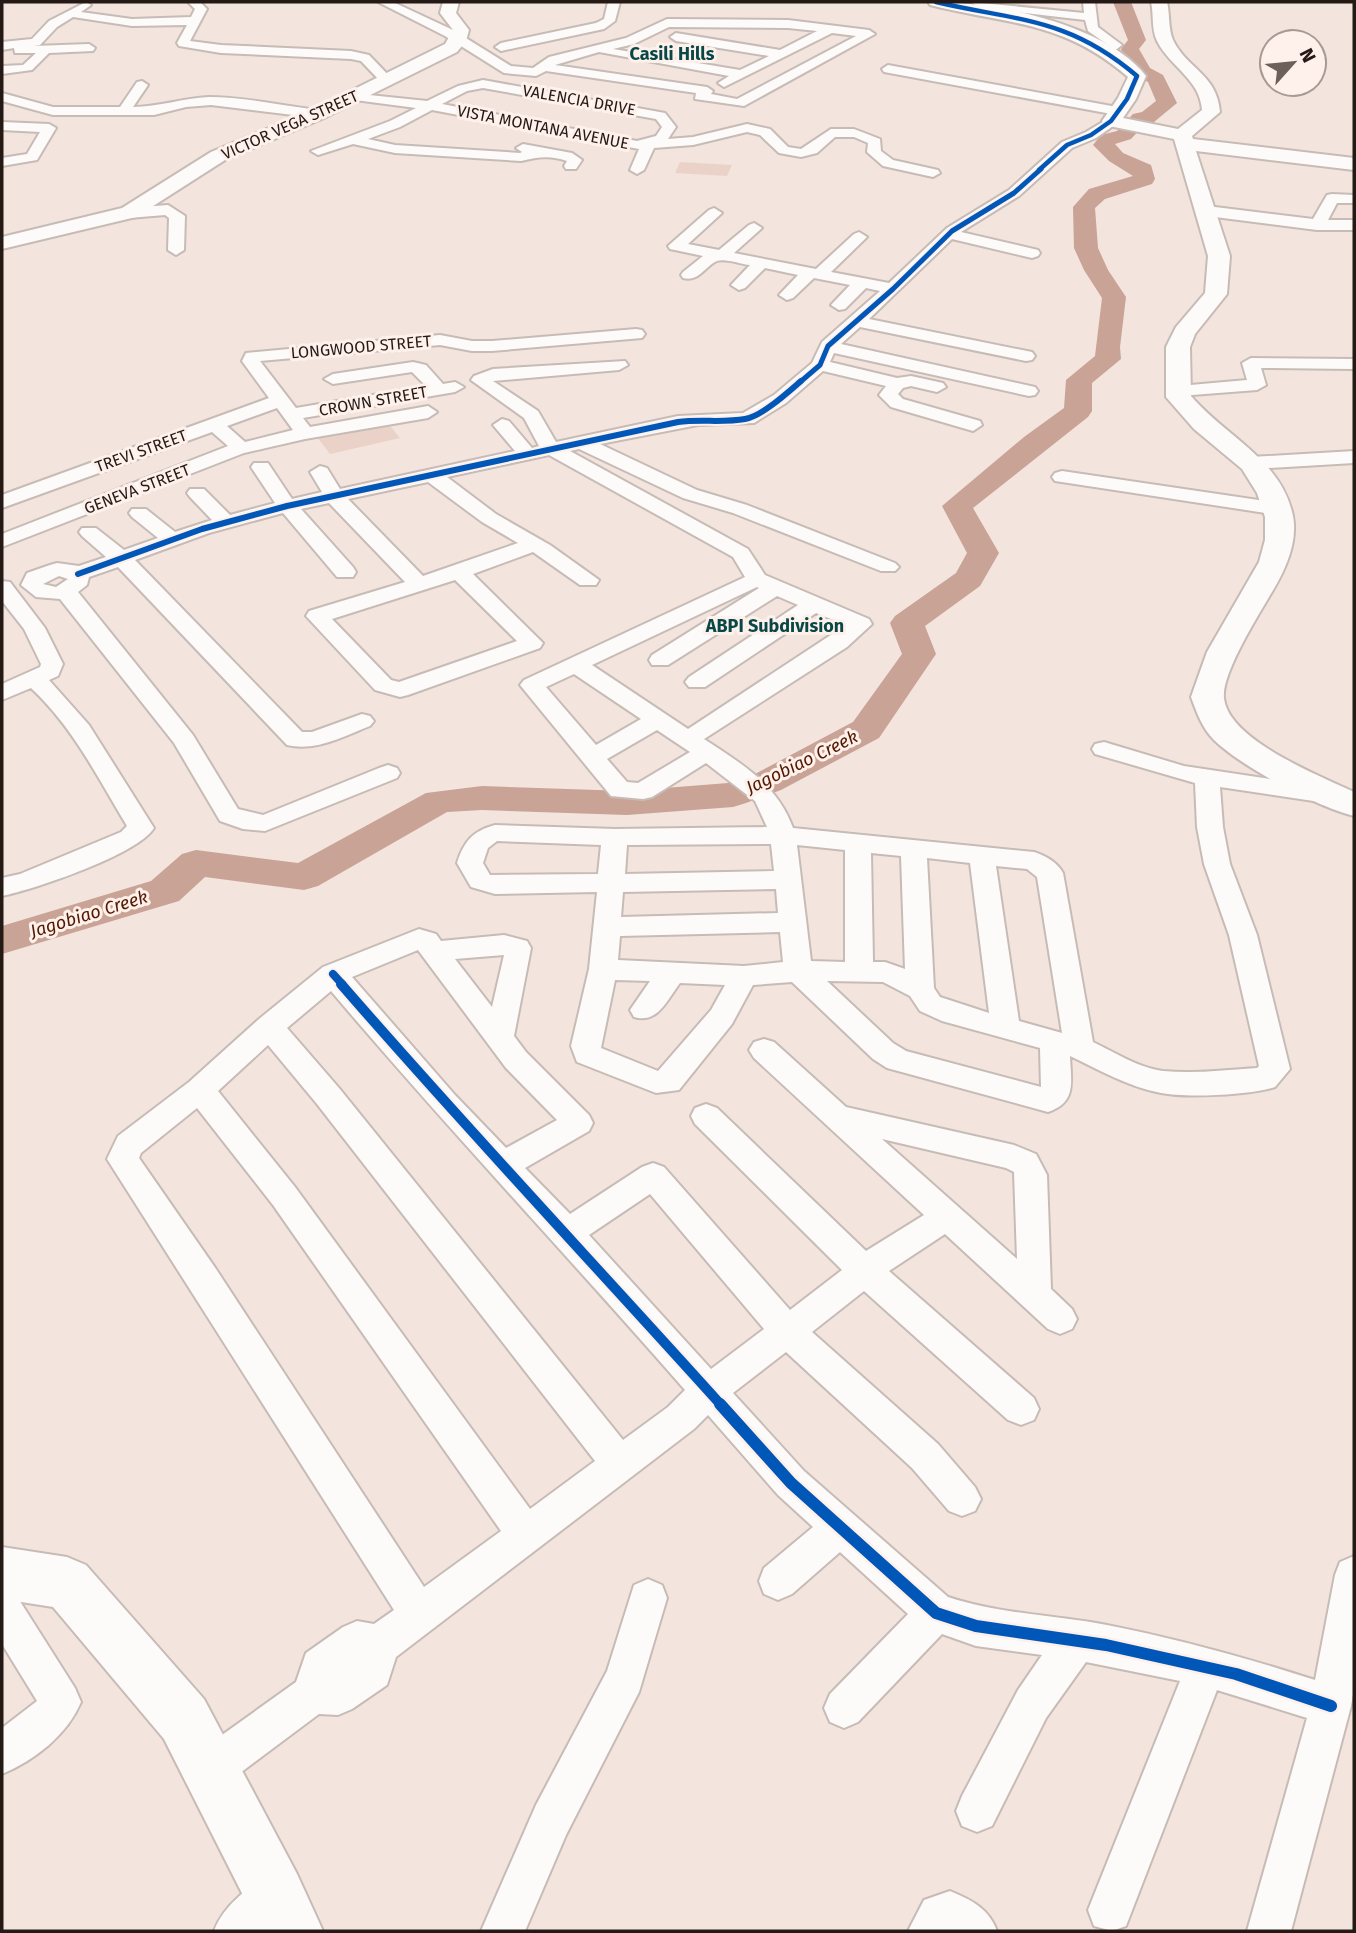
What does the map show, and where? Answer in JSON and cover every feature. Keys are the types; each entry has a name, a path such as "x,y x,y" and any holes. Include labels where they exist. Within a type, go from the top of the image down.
{"street":[{"path":"2,48 36,42 53,24 90,2"},
{"path":"194,2 201,9 183,43 221,49 351,55 365,58 387,80"},
{"path":"384,2 449,33 508,70 526,72 536,72 549,63 570,55 630,41 667,23 787,40"},
{"path":"452,2 448,13 461,30 458,41"},
{"path":"501,47 600,26 608,21 614,2"},
{"path":"71,583 122,559 225,522 430,474 468,457 527,453 698,419 747,419 779,399 820,365 828,346 893,289 949,234 1014,193 1067,145 1091,135 1116,118 1137,76 1105,52 1018,16 936,2"},
{"path":"977,2 980,5 1090,8"},
{"path":"1057,2 1090,8"},
{"path":"1159,2 1164,38 1207,88 1212,101 1212,112 1184,139"},
{"path":"1090,8 1092,28 1116,45 1105,52"},
{"path":"70,13 130,22 170,24 194,20"},
{"path":"665,43 787,40 831,29"},
{"path":"630,41 665,43 787,40 831,29 869,34 739,103 700,96 760,64 787,40"},
{"path":"649,33 665,43 760,64"},
{"name":"VICTOR VEGA STREET","path":"2,243 129,213 218,156 318,114 451,48 458,41"},
{"path":"519,44 549,63 707,91"},
{"path":"2,48 89,48"},
{"path":"2,70 29,69 46,49"},
{"path":"594,50 741,74"},
{"path":"570,55 724,82"},
{"path":"888,69 1116,118 1184,139 1354,164"},
{"name":"VALENCIA DRIVE","path":"433,106 465,86 483,84 660,116 669,127 661,139 648,145 637,170"},
{"path":"124,111 142,85"},
{"name":"VISTA MONTANA AVENUE","path":"359,94 648,145 693,141 747,128 765,132 784,150 802,153 812,150 826,136 843,132 871,137 875,142 874,152 888,163 933,173"},
{"path":"2,97 124,111 165,109 186,103 211,101 318,114"},
{"path":"318,151 393,125 433,106"},
{"path":"2,126 49,128 32,157 2,162"},
{"path":"408,149 437,136"},
{"path":"351,139 369,145 521,157 539,151"},
{"path":"473,139 571,158 575,163 571,166"},
{"path":"1184,139 1219,256 1219,282 1216,294 1184,332 1178,347 1179,397 1194,415 1251,463 1267,484 1279,509 1280,535 1273,564 1223,651 1207,697 1218,724 1228,735 1256,754 1344,801"},
{"path":"1317,225 1332,198 1354,199"},
{"path":"129,213 168,210 177,216 176,250"},
{"path":"1207,211 1240,213 1317,225 1354,225"},
{"path":"714,213 676,245 718,256 893,289"},
{"path":"689,275 754,228"},
{"path":"949,234 1032,253"},
{"path":"787,295 859,237"},
{"path":"739,285 760,264"},
{"path":"839,305 862,283"},
{"path":"855,321 1026,356"},
{"name":"LONGWOOD STREET","path":"286,407 251,361 253,357 440,340 472,346 492,346 636,334"},
{"path":"828,346 1029,391"},
{"path":"315,352 349,404"},
{"path":"1179,391 1257,385 1251,363 1354,364"},
{"path":"620,365 494,374 480,380 531,415 551,449 638,494 741,554 765,583 860,623 839,642 738,706 648,788 636,791 621,790 532,685 626,639 765,583"},
{"path":"820,365 897,383 911,381 950,389"},
{"name":"CROWN STREET","path":"286,407 349,404 447,388 413,367 333,379"},
{"path":"897,383 888,396 897,403 973,425"},
{"path":"286,407 305,433"},
{"name":"TREVI STREET","path":"2,502 214,424 286,407"},
{"name":"GENEVA STREET","path":"2,541 239,449 305,433 428,412"},
{"path":"214,424 237,444 239,449"},
{"path":"502,425 527,453"},
{"path":"582,443 690,495 740,509 888,567"},
{"path":"1251,463 1354,457"},
{"path":"366,465 381,485"},
{"path":"261,467 287,506 345,572"},
{"path":"320,472 334,496 418,583"},
{"path":"430,474 489,518 588,580"},
{"path":"1062,477 1279,509"},
{"path":"197,493 225,522"},
{"path":"139,513 173,540"},
{"path":"89,532 122,559 296,740 315,739 362,721"},
{"path":"458,572 532,643 400,690 383,685 317,616 458,572 534,544"},
{"path":"2,587 32,585 35,578 44,572 70,570 71,583 184,740 229,815 243,821 265,823 388,773"},
{"path":"660,660 746,605 765,583"},
{"path":"2,587 34,628 52,664 50,670 2,693"},
{"path":"697,682 816,603"},
{"path":"746,605 839,642"},
{"path":"626,639 738,706"},
{"path":"575,664 697,746 755,789 773,807 783,835 798,971 883,1051 897,1060 1048,1100 1055,1096 1067,1045 1050,873 1044,865 1034,861 783,835 615,837 495,832 483,836 476,844 470,863 480,881 495,885 787,880"},
{"path":"2,887 26,882 130,838 141,828 75,722 49,691 34,679"},
{"path":"592,758 658,719"},
{"path":"1104,749 1181,773 1344,801"},
{"path":"603,969 744,976 798,971 885,972 920,989 930,1004 952,1014 1067,1045 1162,1082 1221,1083 1264,1079 1275,1069 1243,935 1217,864 1210,827 1207,776"},
{"path":"615,837 603,969 586,1046 587,1054 656,1083 673,1079 722,1017 744,976"},
{"path":"858,843 859,971"},
{"path":"914,850 920,989"},
{"path":"982,857 1005,1028"},
{"path":"608,926 791,922"},
{"path":"419,1614 212,1290 123,1159 129,1146 200,1090 333,974 419,939 426,941 516,1060 578,1123 503,1165"},
{"path":"434,951 504,945 517,948 499,1039"},
{"path":"333,974 444,1102 567,1233 791,1483 936,1613 976,1626 1106,1645 1236,1674 1331,1706"},
{"path":"644,1010 671,974"},
{"path":"270,1027 328,1096 619,1463"},
{"path":"764,1050 1060,1320"},
{"path":"200,1090 284,1196 526,1535"},
{"path":"706,1116 864,1270 1021,1409"},
{"path":"838,1116 1014,1157 1025,1163 1031,1175 1034,1296"},
{"path":"567,1233 653,1176 787,1331 925,1456 962,1499"},
{"path":"209,1770 313,1694 338,1696 373,1671 379,1645 681,1418 707,1392 864,1270 946,1217"},
{"path":"778,1581 840,1528"},
{"path":"1269,1931 1331,1706 1354,1575"},
{"path":"2,1753 50,1719 61,1702 3,1594 67,1583 184,1719 284,1913 236,1931"},
{"path":"503,1931 551,1821 625,1678 648,1598"},
{"path":"845,1708 936,1613"},
{"path":"977,1811 1032,1704 1076,1642"},
{"path":"1110,1910 1205,1669"},
{"path":"930,1931 940,1916 950,1913 975,1931"}],"shaded area":[{"path":"680,162 732,165 727,176 675,173"},
{"path":"386,421 400,438 330,454 317,437"}],"waterway":[{"name":"Jagobiao Creek","path":"2,940 165,891 196,863 304,877 439,801 482,798 627,803 733,795 768,782 866,730 919,654 907,623 969,579 983,553 957,506 1078,411 1079,380 1108,359 1107,347 1114,297 1104,285 1086,248 1084,207 1097,194 1144,179 1143,170 1116,157 1103,145 1108,139 1124,135 1140,118 1147,118 1167,103 1156,79 1143,72 1130,49 1137,40 1122,2"}],"cycle path":[{"path":"78,574 202,529 287,506 678,422 698,419 747,419 780,399 820,365 828,346 893,289 952,231 1014,193 1067,145 1091,135 1111,121 1127,99 1137,76 1096,46 1065,31 1006,14 936,2"},
{"path":"333,974 444,1103 567,1233 791,1483 936,1613 976,1626 1106,1645 1236,1674 1331,1706"}],"district":[{"name":"Casili Hills","path":"672,54"},
{"name":"ABPI Subdivision","path":"775,626"}]}
